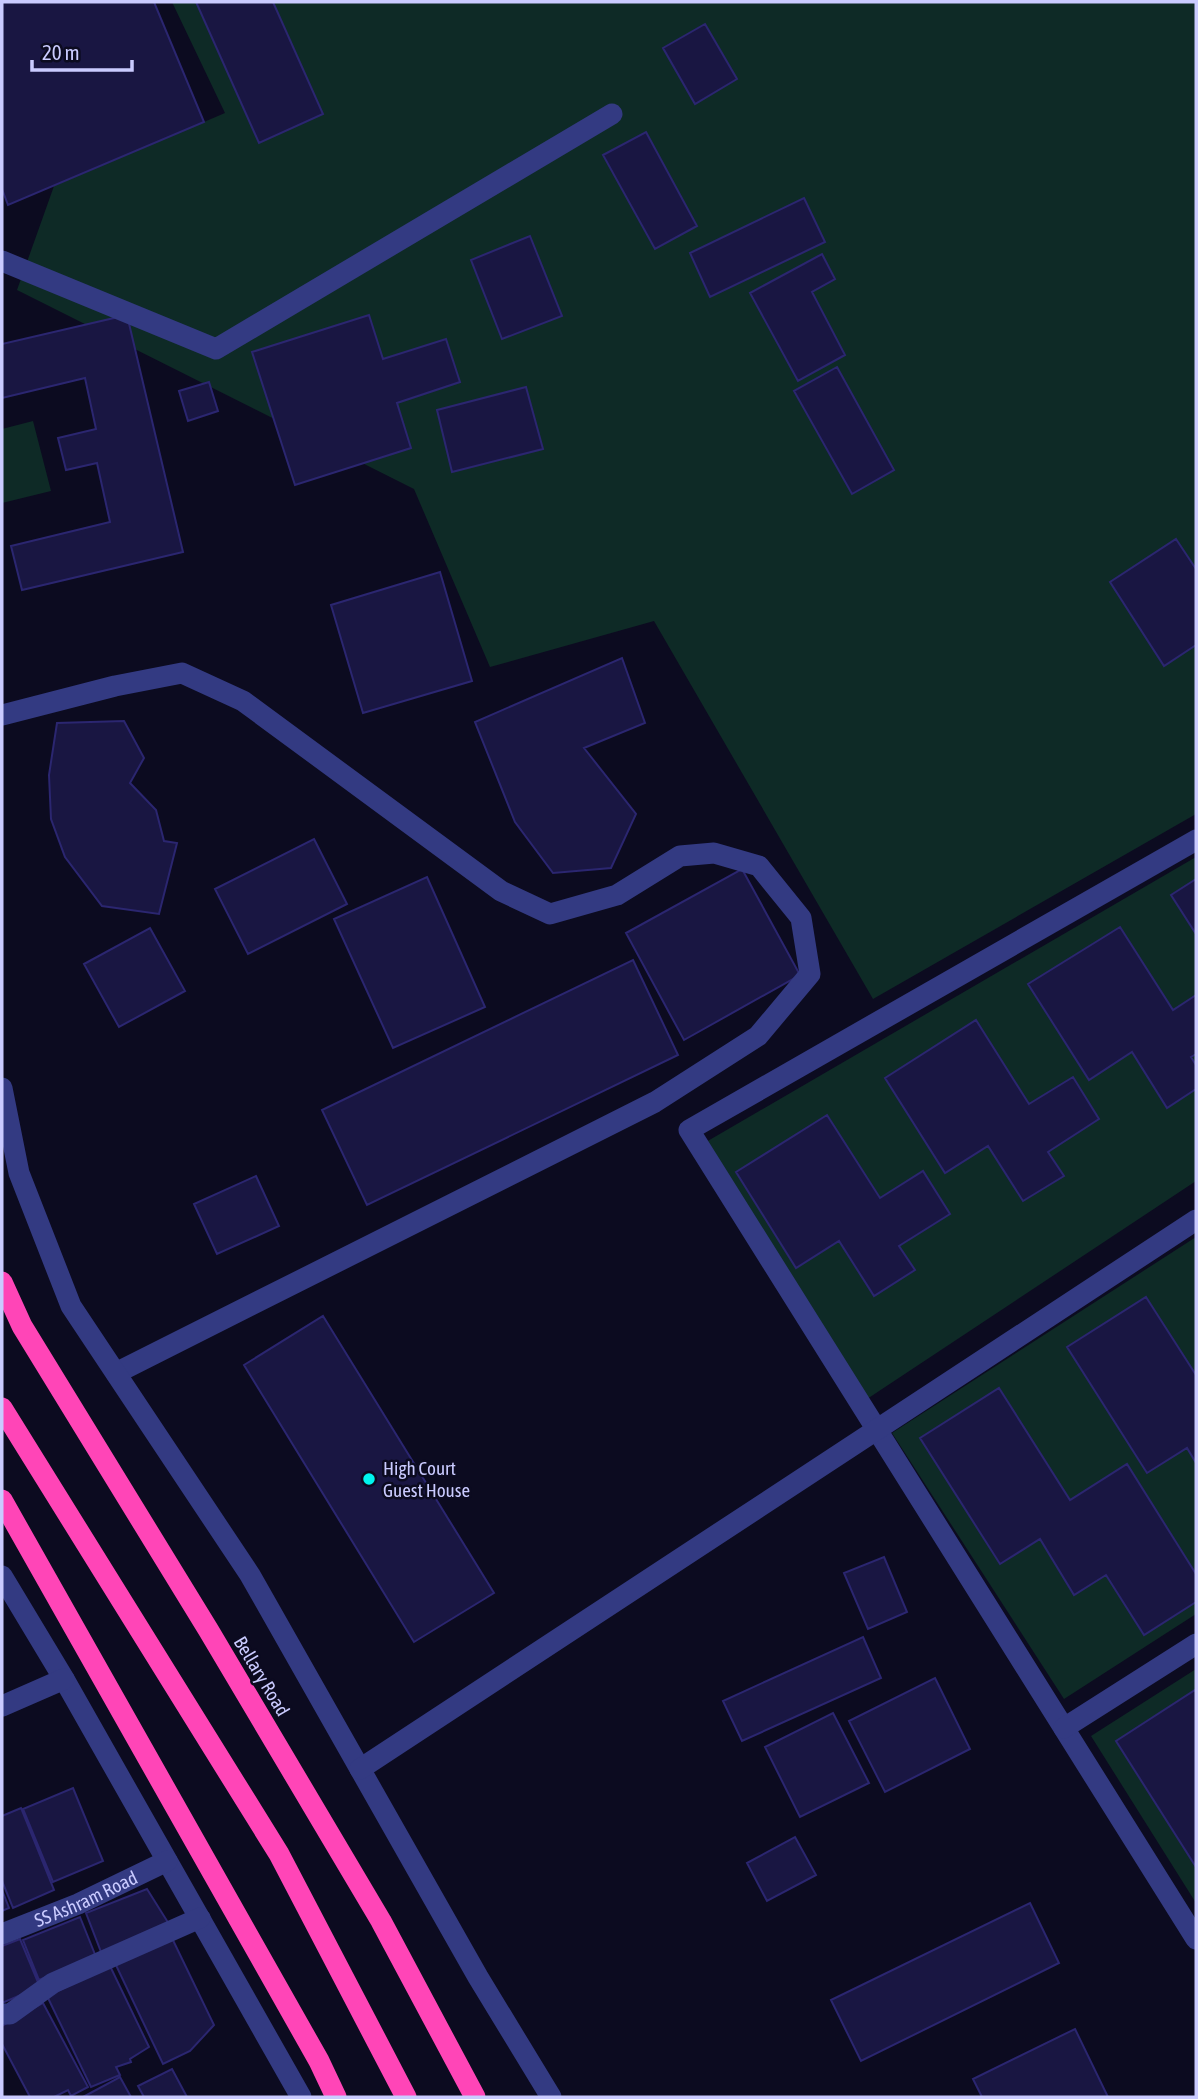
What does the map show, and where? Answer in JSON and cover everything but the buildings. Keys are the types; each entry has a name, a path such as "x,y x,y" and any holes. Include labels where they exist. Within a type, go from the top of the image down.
{"highway":[{"name":"Bellary Road","path":"2,1282 22,1326 209,1631 381,1921 475,2097"},
{"path":"2,1408 279,1854 406,2097"},
{"path":"2,1500 319,2061 336,2097"}],"street":[{"path":"2,261 216,349 611,114"},
{"path":"2,715 116,686 182,673 243,701 500,891 550,914 617,895 680,856 714,853 759,866 801,918 810,974 758,1036 655,1102 116,1373"},
{"path":"1196,840 690,1130 1196,1939"},
{"path":"2,1088 19,1173 66,1294 250,1575 478,1977 551,2097"},
{"path":"360,1769 1196,1220"},
{"path":"2,1576 64,1679 301,2097"},
{"path":"1064,1728 1196,1644"},
{"path":"2,1706 64,1679"},
{"name":"SS Ashram Road","path":"2,1934 78,1904 167,1861"},
{"path":"2,2014 10,2014 53,1983 200,1918"}],"green space":[{"path":"172,2 1196,2 1196,814 873,999 654,621 490,667 414,489 17,290 54,186 225,113"},
{"path":"33,421 51,491 2,503 2,429"},
{"path":"1196,857 1196,1181 867,1399 706,1142"},
{"path":"1196,1237 1196,1614 1064,1699 892,1433"},
{"path":"1196,1669 1196,1903 1091,1736"}],"place":[{"name":"High Court Guest House","path":"369,1479"}]}
